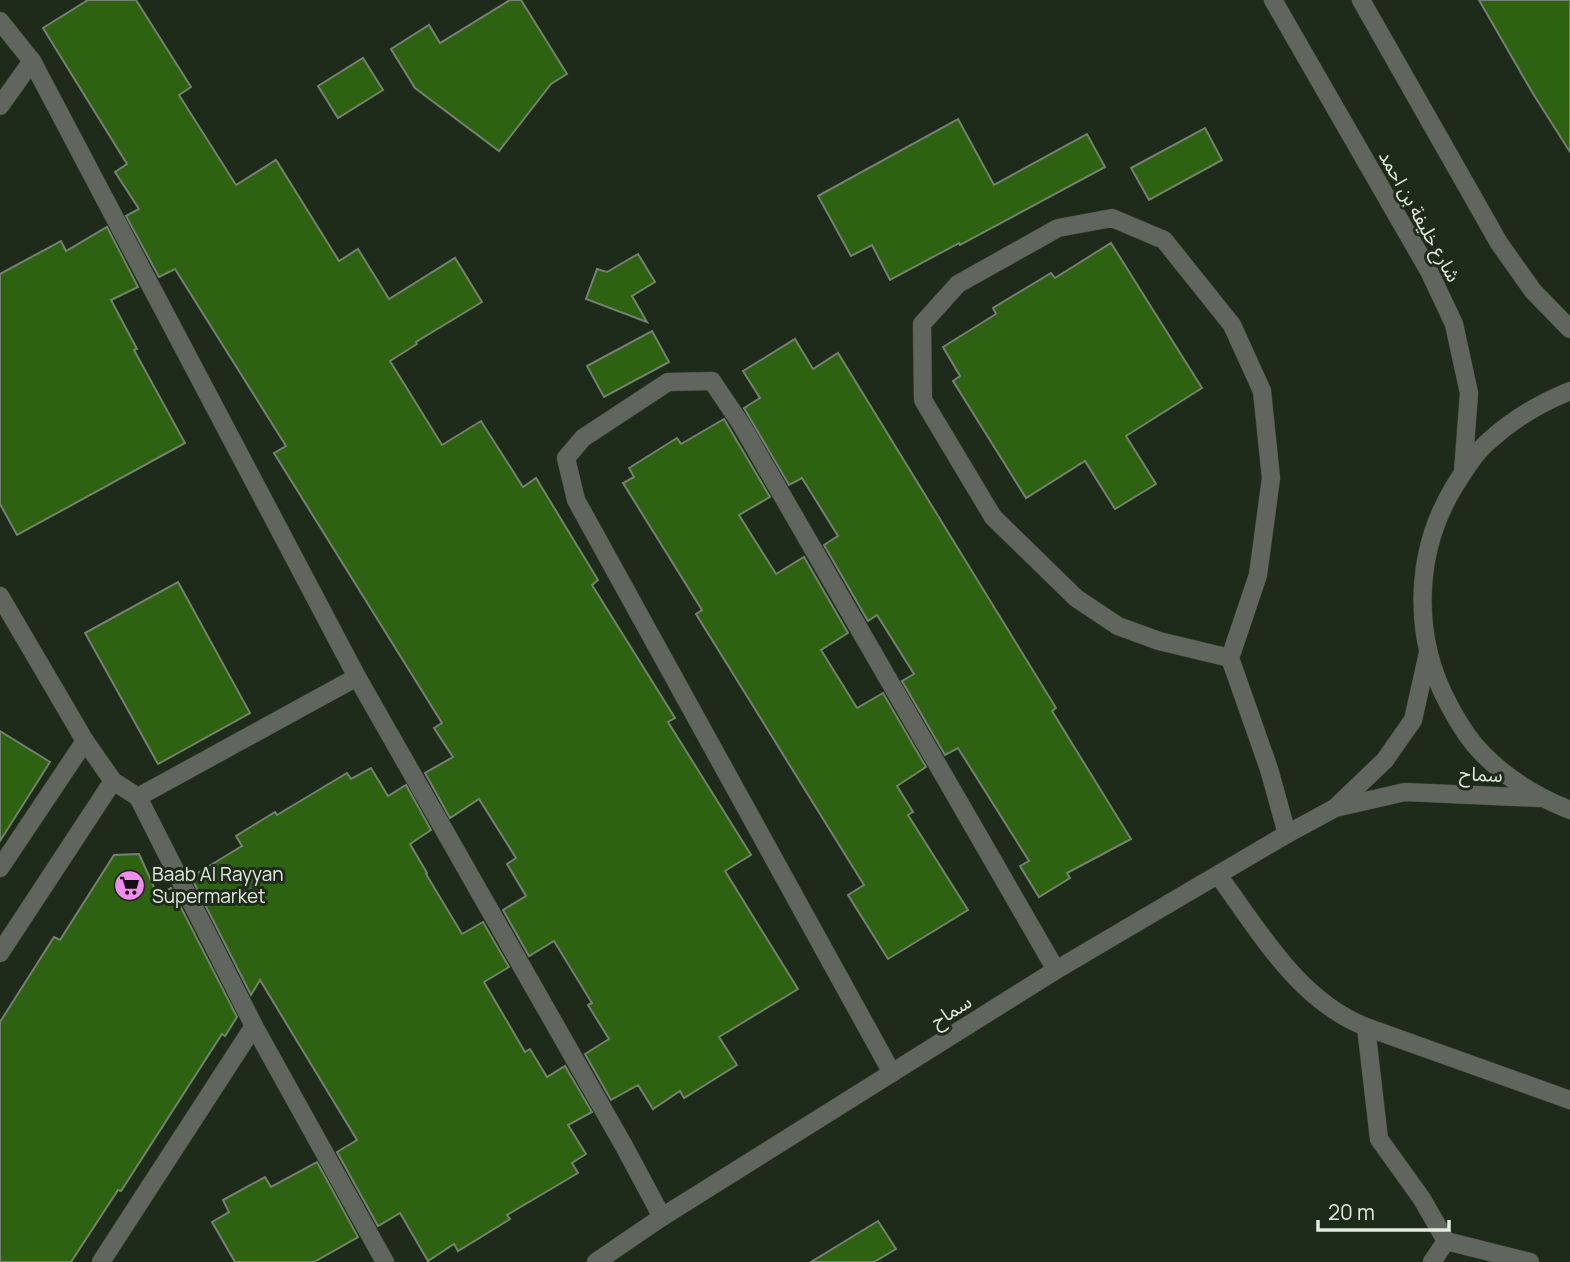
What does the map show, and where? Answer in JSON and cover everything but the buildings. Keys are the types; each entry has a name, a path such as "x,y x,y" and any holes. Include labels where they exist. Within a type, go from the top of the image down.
{"street":[{"name":"شارع خليفة بن احمد","path":"1273,0 1429,271 1454,324 1469,393 1463,472"},
{"path":"1361,0 1499,243 1533,290 1570,329"},
{"path":"0,21 32,61 358,677 663,1217"},
{"path":"0,106 32,61"},
{"path":"1230,658 1159,641 1118,626 1076,598 993,517 923,400 922,324 958,284 1058,229 1112,218 1164,240 1232,325 1262,391 1271,478 1258,575 1230,658 1269,769 1287,834"},
{"path":"892,1073 576,500 566,458 583,438 668,382 712,380 741,424 1056,970"},
{"path":"1570,391 1549,399 1517,418 1487,442 1463,472 1444,505 1430,540 1423,578 1423,615 1428,653 1440,689 1458,722 1481,752 1509,777 1541,798 1570,810"},
{"path":"0,596 85,741 113,781 138,797 254,1026 385,1262"},
{"name":"سماح","path":"596,1262 1056,970 1335,808 1385,760 1413,720 1428,653"},
{"path":"138,797 358,677"},
{"path":"0,868 85,741"},
{"path":"0,953 113,781"},
{"name":"سماح","path":"1335,808 1405,792 1541,798"},
{"path":"1217,875 1288,970 1324,1004 1353,1022 1570,1100"},
{"path":"101,1262 254,1026"},
{"path":"1366,1027 1379,1139 1422,1199 1446,1241 1530,1262"},
{"path":"1432,1262 1446,1241"}],"place":[{"name":"Baab Al Rayyan Supermarket","path":"129,885"}]}
